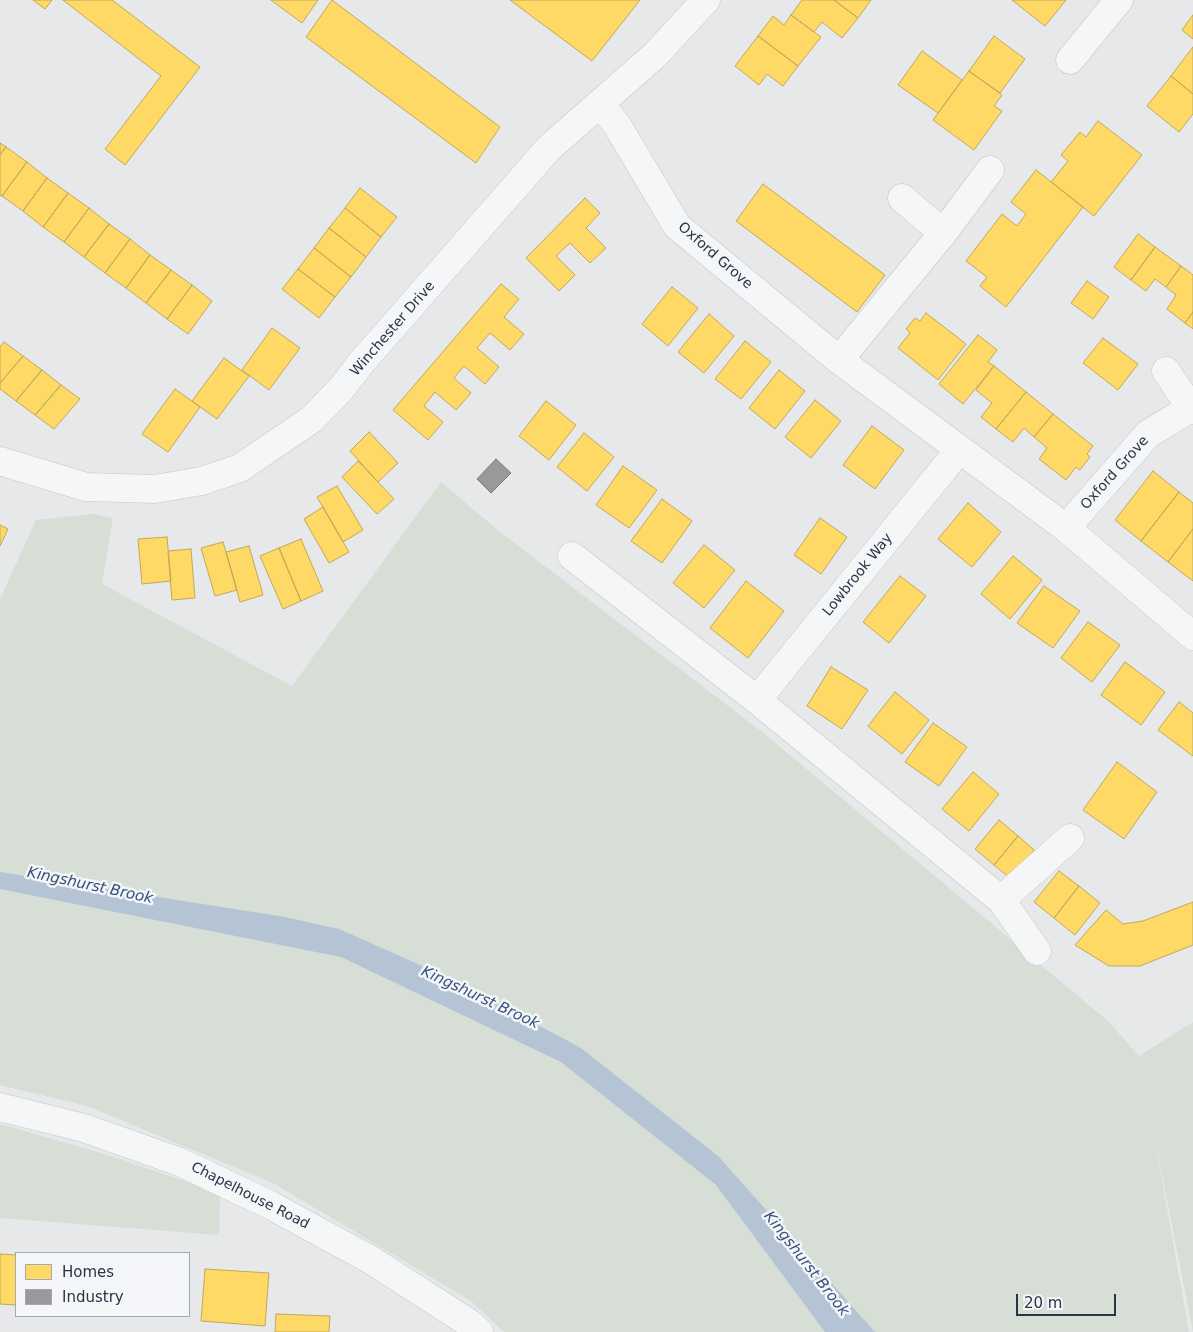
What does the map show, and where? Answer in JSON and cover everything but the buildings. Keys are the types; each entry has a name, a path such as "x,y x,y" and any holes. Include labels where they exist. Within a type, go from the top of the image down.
{"street":[{"name":"Winchester Drive","path":"0,460 86,487 155,489 202,481 240,468 312,419 341,389 361,363 550,148 654,56 706,0"},
{"path":"1070,60 1119,0"},
{"name":"Oxford Grove","path":"600,104 618,125 677,226 839,360 1066,528 1193,636"},
{"path":"839,360 943,233 990,170"},
{"path":"902,198 943,233"},
{"path":"1166,371 1192,409"},
{"name":"Oxford Grove","path":"1066,528 1148,434 1192,409"},
{"name":"Lowbrook Way","path":"757,700 959,450"},
{"path":"572,556 757,700 1001,900 1037,951"},
{"path":"1001,900 1070,838"},
{"name":"Chapelhouse Road","path":"0,1107 84,1128 180,1162 272,1206 371,1260 470,1329"}],"shaded area":[{"path":"441,482 500,532 761,731 1108,1021 1139,1056 1193,1022 1193,1332 1153,1129 1189,1332 504,1332 471,1301 273,1183 87,1106 0,1085 0,599 36,520 93,514 113,518 102,584 292,686"},
{"path":"0,1124 108,1155 220,1193 219,1235 0,1218"}],"water":[{"name":"Kingshurst Brook","path":"0,872 285,917 339,929 454,980 581,1048 718,1156 875,1332 825,1332 716,1185 561,1062 341,957 0,889"}]}
